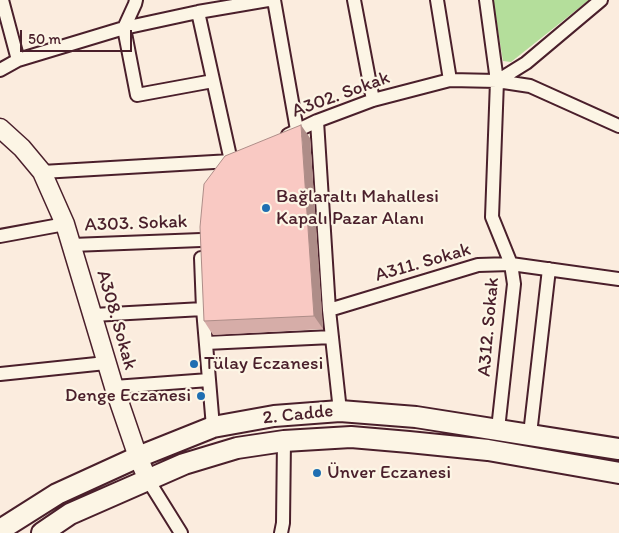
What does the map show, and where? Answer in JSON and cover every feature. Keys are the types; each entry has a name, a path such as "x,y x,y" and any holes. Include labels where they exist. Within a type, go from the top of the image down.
{"main road":[{"name":"A308. Sokak","path":"0,128 22,148 42,172 65,224 106,363 138,457 148,480"},
{"name":"2. Cadde","path":"0,530 56,494 138,457 213,427 274,416 340,411 416,417 619,449"},
{"name":"2. Cadde","path":"42,533 70,514 184,464 237,448 284,441 351,437 409,442 488,450 619,473"}],"street":[{"path":"2,0 18,60"},
{"path":"136,0 124,28 137,95 213,81"},
{"path":"0,70 18,60 124,28 198,12 268,0"},
{"path":"274,0 297,130"},
{"path":"354,0 373,100"},
{"path":"437,0 450,80"},
{"name":"A312. Sokak","path":"486,0 497,81 492,217 511,264 514,284 498,429"},
{"path":"497,81 526,63 601,0"},
{"path":"198,12 231,161"},
{"name":"A302. Sokak","path":"280,138 317,121 373,100 450,80 497,81 530,86 619,126"},
{"path":"317,121 329,310 340,411"},
{"path":"220,174 231,161 247,153"},
{"path":"42,172 231,161"},
{"name":"A303. Sokak","path":"0,236 65,224"},
{"name":"A303. Sokak","path":"72,245 201,235 203,309"},
{"name":"A311. Sokak","path":"329,310 478,265 511,264 619,279"},
{"path":"530,434 549,269"},
{"path":"93,315 203,309 213,427"},
{"path":"206,344 332,337"},
{"path":"0,374 106,363"},
{"path":"114,387 209,380"},
{"path":"281,533 283,524 284,441"},
{"path":"148,480 181,533"}],"green space":[{"path":"493,0 589,0 511,62 503,61"}],"building":[{"name":"Bağlaraltı Mahallesi Kapalı Pazar Alanı","path":"301,125 314,316 204,321 200,227 204,184 225,156"}],"place":[{"name":"Bağlaraltı Mahallesi Kapalı Pazar Alanı","path":"266,208"},
{"name":"Tülay Eczanesi","path":"194,364"},
{"name":"Denge Eczanesi","path":"201,396"},
{"name":"Ünver Eczanesi","path":"317,473"}]}
